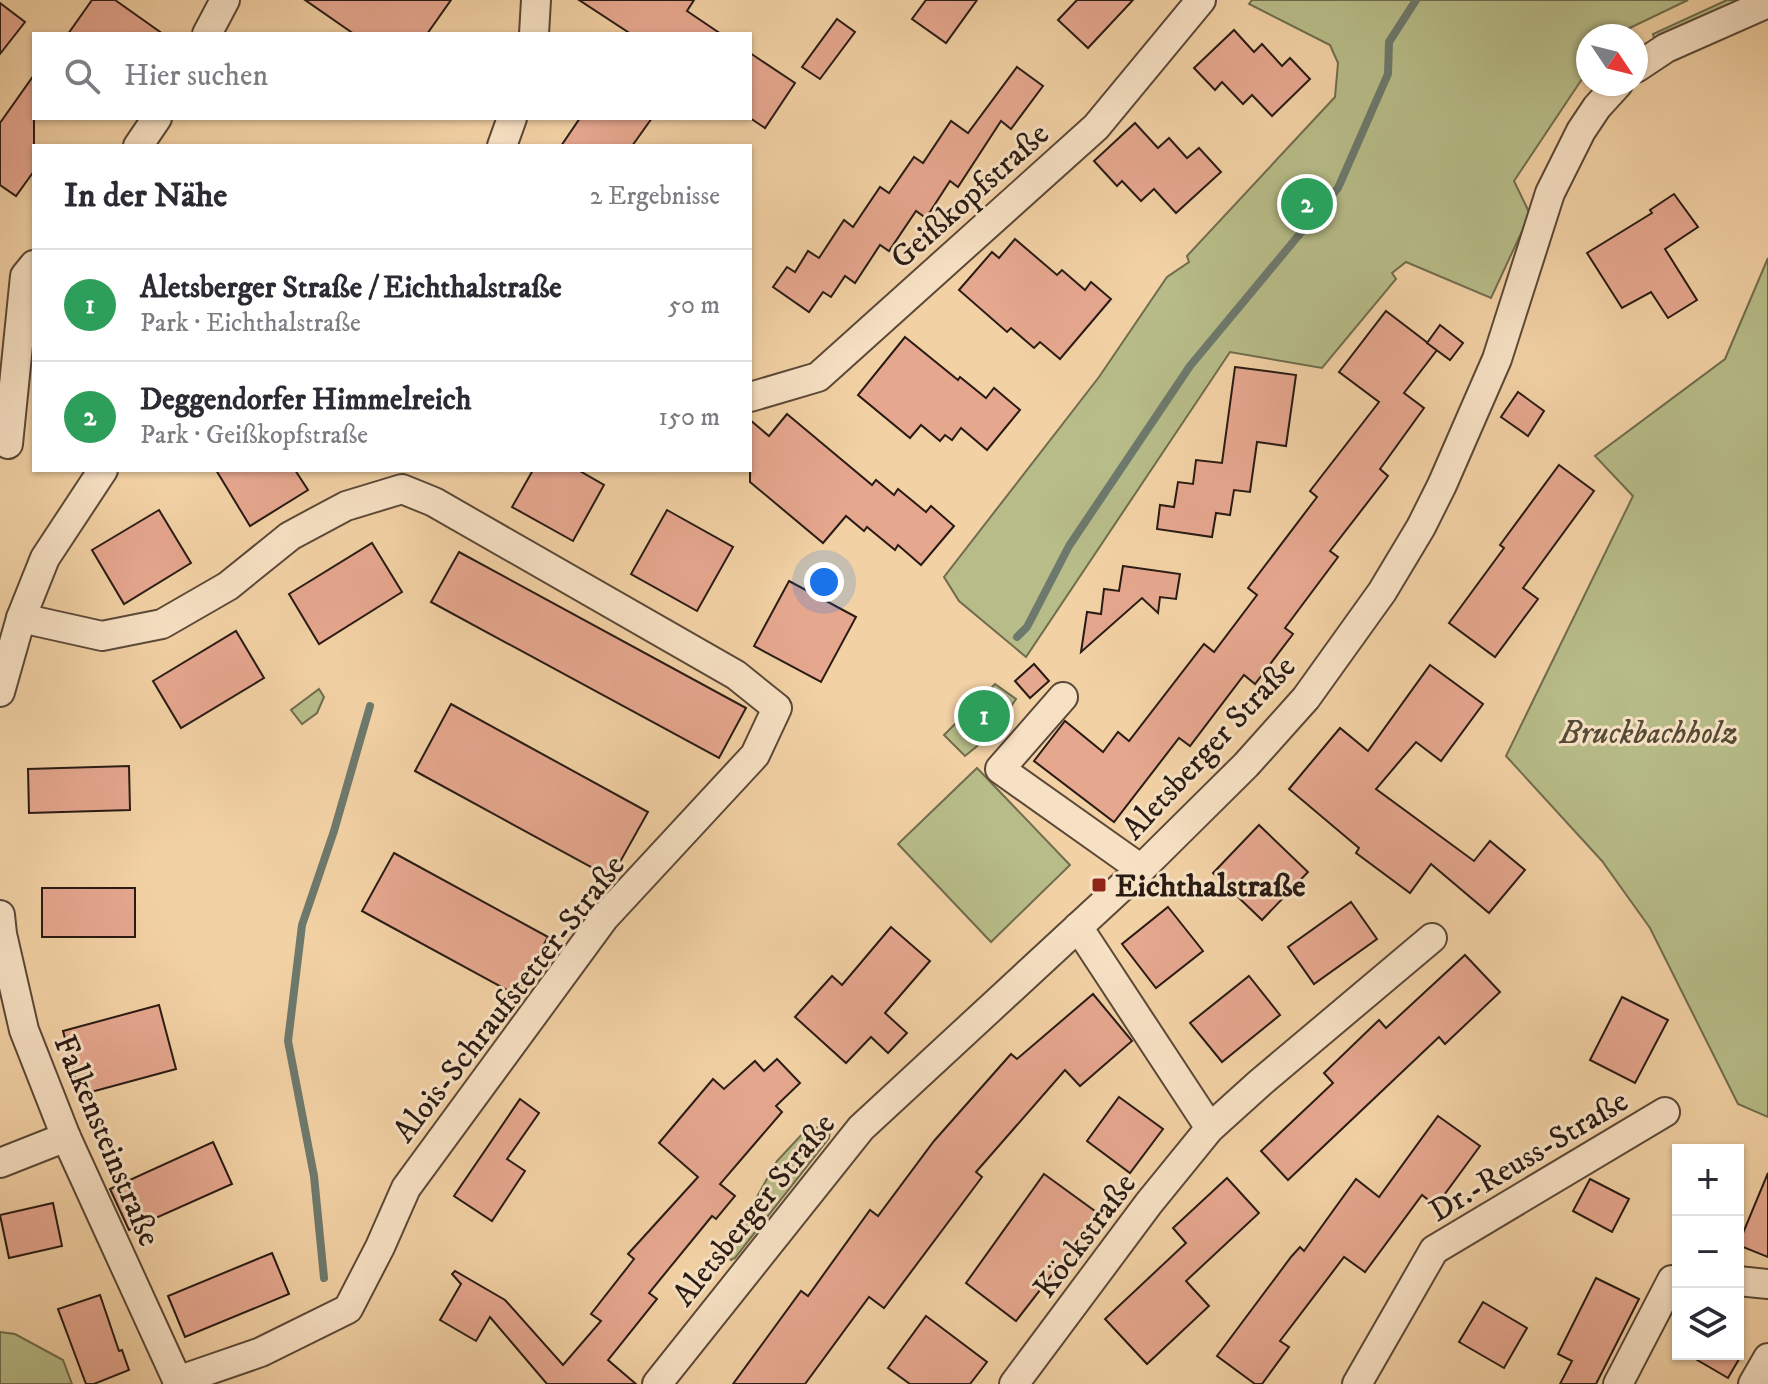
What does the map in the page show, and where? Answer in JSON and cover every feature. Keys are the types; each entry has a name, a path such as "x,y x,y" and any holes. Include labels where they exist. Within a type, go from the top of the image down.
{"street":[{"path":"208,32 225,0"},
{"path":"534,32 536,0"},
{"name":"Geißkopfstraße","path":"752,396 818,377 1096,127 1201,0"},
{"path":"1648,60 1666,48 1768,3"},
{"name":"Aletsberger Straße","path":"657,1384 861,1128 1141,869 1246,765 1306,698 1382,592 1421,527 1497,359 1550,193 1581,131 1607,96"},
{"path":"139,144 156,120"},
{"path":"503,144 511,120"},
{"path":"14,445 25,276 32,267"},
{"path":"0,692 21,618 45,558 102,472"},
{"name":"Alois-Schraufstetter-Straße","path":"21,618 102,636 162,624 228,586 290,536 346,506 402,489 434,502 736,675 777,708 755,755 604,918 406,1188 348,1309 261,1352 178,1383"},
{"path":"1063,697 1000,769 1141,869"},
{"path":"1078,927 1210,1128"},
{"name":"Falkensteinstraße","path":"1,928 24,1030 66,1137 178,1383"},
{"name":"Köckstraße","path":"1014,1384 1149,1203 1210,1128 1432,938"},
{"name":"Dr.-Reuss-Straße","path":"1357,1384 1434,1250 1665,1112"},
{"path":"0,1163 66,1137"},
{"path":"1618,1384 1672,1280"},
{"path":"1744,1281 1768,1284"},
{"path":"1753,1384 1768,1358"}],"green space":[{"path":"1252,0 1688,0 1638,24 1576,24 1576,88 1514,181 1530,214 1491,298 1406,262 1392,273 1396,279 1322,368 1230,352 1026,657 959,601 944,577 1099,377 1167,277 1189,262 1187,256 1335,97 1338,63 1330,45 1249,4"},
{"path":"1727,0 1740,0 1741,3 1664,38 1654,38 1653,34"},
{"name":"Bruckbachholz","path":"1768,258 1768,1117 1738,1104 1650,928 1602,861 1506,756 1633,496 1595,456 1725,359"},
{"path":"995,684 1016,699 992,734 965,756 944,735"},
{"path":"319,689 324,697 317,713 302,724 291,710"},
{"path":"977,768 1070,865 991,942 898,844"},
{"path":"823,1125 830,1130 829,1138 731,1260 726,1252 777,1161 804,1132"},
{"path":"0,1332 15,1334 63,1360 72,1384 0,1384"}],"building":[{"path":"92,0 115,0 160,32 69,32"},
{"path":"305,0 451,0 428,32 351,32"},
{"path":"579,0 694,0 687,11 718,32 628,32"},
{"path":"926,0 977,0 946,43 912,19"},
{"path":"1077,0 1133,0 1088,48 1058,20"},
{"path":"0,3 25,22 0,54"},
{"path":"837,19 855,32 820,79 802,67"},
{"path":"1234,30 1254,52 1262,44 1282,66 1290,58 1310,79 1272,116 1252,95 1243,104 1222,82 1215,90 1194,68"},
{"path":"752,54 795,83 765,128 752,119"},
{"path":"1017,67 1043,86 1011,129 1001,121 958,187 950,181 926,218 916,211 889,251 880,245 855,283 845,276 831,297 823,292 809,312 773,287 787,267 795,272 808,251 819,258 844,220 853,227 880,187 889,193 914,157 923,163 951,121 968,133"},
{"path":"32,78 32,174 16,196 0,185 0,123"},
{"path":"579,120 651,120 633,144 562,144"},
{"path":"1135,123 1158,148 1169,138 1187,158 1199,148 1221,172 1176,213 1154,189 1141,201 1122,181 1117,186 1094,161"},
{"path":"1674,194 1698,227 1665,249 1697,300 1668,318 1651,292 1622,308 1587,253 1652,213 1650,210"},
{"path":"1015,239 1057,275 1062,270 1085,290 1091,282 1111,299 1060,359 1040,342 1034,348 1011,328 1007,332 959,290 992,252 999,258"},
{"path":"1386,311 1437,350 1404,393 1424,408 1380,469 1388,476 1330,551 1338,557 1285,628 1293,634 1255,684 1244,675 1190,746 1179,738 1114,822 1034,761 1065,721 1103,752 1118,732 1129,741 1204,644 1214,652 1257,595 1248,588 1317,497 1310,491 1379,402 1339,372"},
{"path":"1440,325 1463,343 1450,360 1427,343"},
{"path":"905,337 958,380 960,377 986,398 994,388 1020,410 987,450 961,428 952,440 945,435 940,441 921,425 910,438 858,395"},
{"path":"1235,367 1296,375 1286,446 1257,442 1250,492 1234,490 1230,515 1216,513 1212,537 1157,529 1160,505 1174,507 1178,482 1193,484 1196,460 1222,463"},
{"path":"1518,392 1544,411 1528,436 1501,417"},
{"path":"787,414 872,485 876,480 894,495 898,489 926,512 931,506 954,526 921,565 898,545 895,550 867,527 864,531 846,516 823,543 750,482 752,422 769,436"},
{"path":"1559,465 1594,491 1523,588 1538,599 1495,657 1449,623 1504,548 1500,545"},
{"path":"217,472 296,472 308,490 250,526"},
{"path":"532,472 581,472 604,485 573,541 512,507"},
{"path":"159,510 191,563 124,604 92,550"},
{"path":"667,510 733,547 697,611 631,574"},
{"path":"372,543 402,592 319,644 289,594"},
{"path":"459,552 746,708 719,758 431,602"},
{"path":"1123,566 1180,574 1176,599 1160,597 1158,613 1142,598 1081,652 1087,612 1101,614 1104,589 1119,591"},
{"path":"789,581 856,617 821,682 754,646"},
{"path":"236,631 264,678 181,728 153,681"},
{"path":"1034,664 1049,681 1030,698 1015,681"},
{"path":"1430,665 1483,704 1441,761 1416,742 1376,789 1474,861 1490,841 1525,870 1489,913 1431,864 1410,893 1356,853 1359,848 1289,789 1340,728 1368,751"},
{"path":"451,704 648,812 611,878 415,771"},
{"path":"129,766 130,810 29,813 28,769"},
{"path":"1259,825 1308,872 1262,920 1213,873"},
{"path":"394,853 548,937 516,995 362,911"},
{"path":"42,888 135,888 135,937 42,937"},
{"path":"1351,902 1377,939 1314,984 1288,947"},
{"path":"1168,907 1203,951 1156,988 1122,944"},
{"path":"891,927 930,961 885,1013 907,1033 888,1053 871,1037 846,1063 795,1017 832,976 842,985"},
{"path":"1465,955 1500,992 1445,1044 1439,1037 1288,1180 1261,1151 1333,1083 1324,1073 1379,1020 1386,1028"},
{"path":"1249,976 1280,1015 1222,1062 1190,1023"},
{"path":"1093,994 1132,1041 1080,1086 1065,1070 976,1172 982,1177 884,1308 869,1297 805,1384 733,1384 801,1291 808,1296 870,1210 878,1216 934,1141 1011,1054 1017,1059"},
{"path":"1622,997 1668,1020 1635,1083 1590,1060"},
{"path":"159,1005 176,1069 80,1095 63,1031"},
{"path":"777,1059 800,1083 776,1106 782,1112 720,1184 735,1196 716,1219 712,1216 649,1293 657,1299 608,1360 636,1384 547,1384 490,1317 476,1341 440,1320 461,1284 452,1274 455,1271 505,1300 563,1365 601,1321 591,1314 634,1259 628,1254 698,1177 659,1143 713,1079 724,1089 755,1061 764,1071"},
{"path":"1119,1097 1163,1129 1130,1173 1087,1141"},
{"path":"520,1099 539,1113 507,1159 525,1171 492,1221 454,1196"},
{"path":"1438,1116 1480,1146 1436,1206 1422,1195 1365,1272 1344,1257 1280,1341 1289,1347 1262,1384 1255,1384 1217,1356 1291,1257 1300,1247 1304,1251 1356,1179 1379,1197"},
{"path":"213,1142 232,1184 129,1230 110,1189"},
{"path":"1768,1173 1768,1257 1744,1247 1744,1231"},
{"path":"1044,1174 1099,1214 1016,1321 966,1283"},
{"path":"1227,1178 1259,1213 1186,1281 1209,1306 1147,1364 1105,1319 1186,1243 1173,1228"},
{"path":"1590,1179 1629,1199 1612,1232 1573,1211"},
{"path":"53,1203 62,1246 9,1258 0,1215"},
{"path":"272,1253 289,1294 185,1337 168,1296"},
{"path":"1596,1278 1639,1299 1596,1384 1560,1384 1572,1361 1558,1354"},
{"path":"100,1295 119,1351 122,1350 129,1370 94,1384 86,1384 58,1309"},
{"path":"1483,1302 1527,1328 1504,1368 1459,1342"},
{"path":"926,1316 987,1362 970,1384 910,1384 888,1368"},
{"path":"1697,1360 1738,1360 1728,1378"}],"waterway":[{"path":"1017,637 1027,627 1069,546 1190,366 1338,188 1388,74 1389,42 1416,0"},
{"path":"324,1278 314,1176 288,1041 302,925 334,831 370,706"}],"place":[{"name":"Deggendorfer Himmelreich","path":"1307,204"},
{"name":"Aletsberger Straße / Eichthalstraße","path":"984,716"},
{"name":"Eichthalstraße","path":"1099,885"}]}
